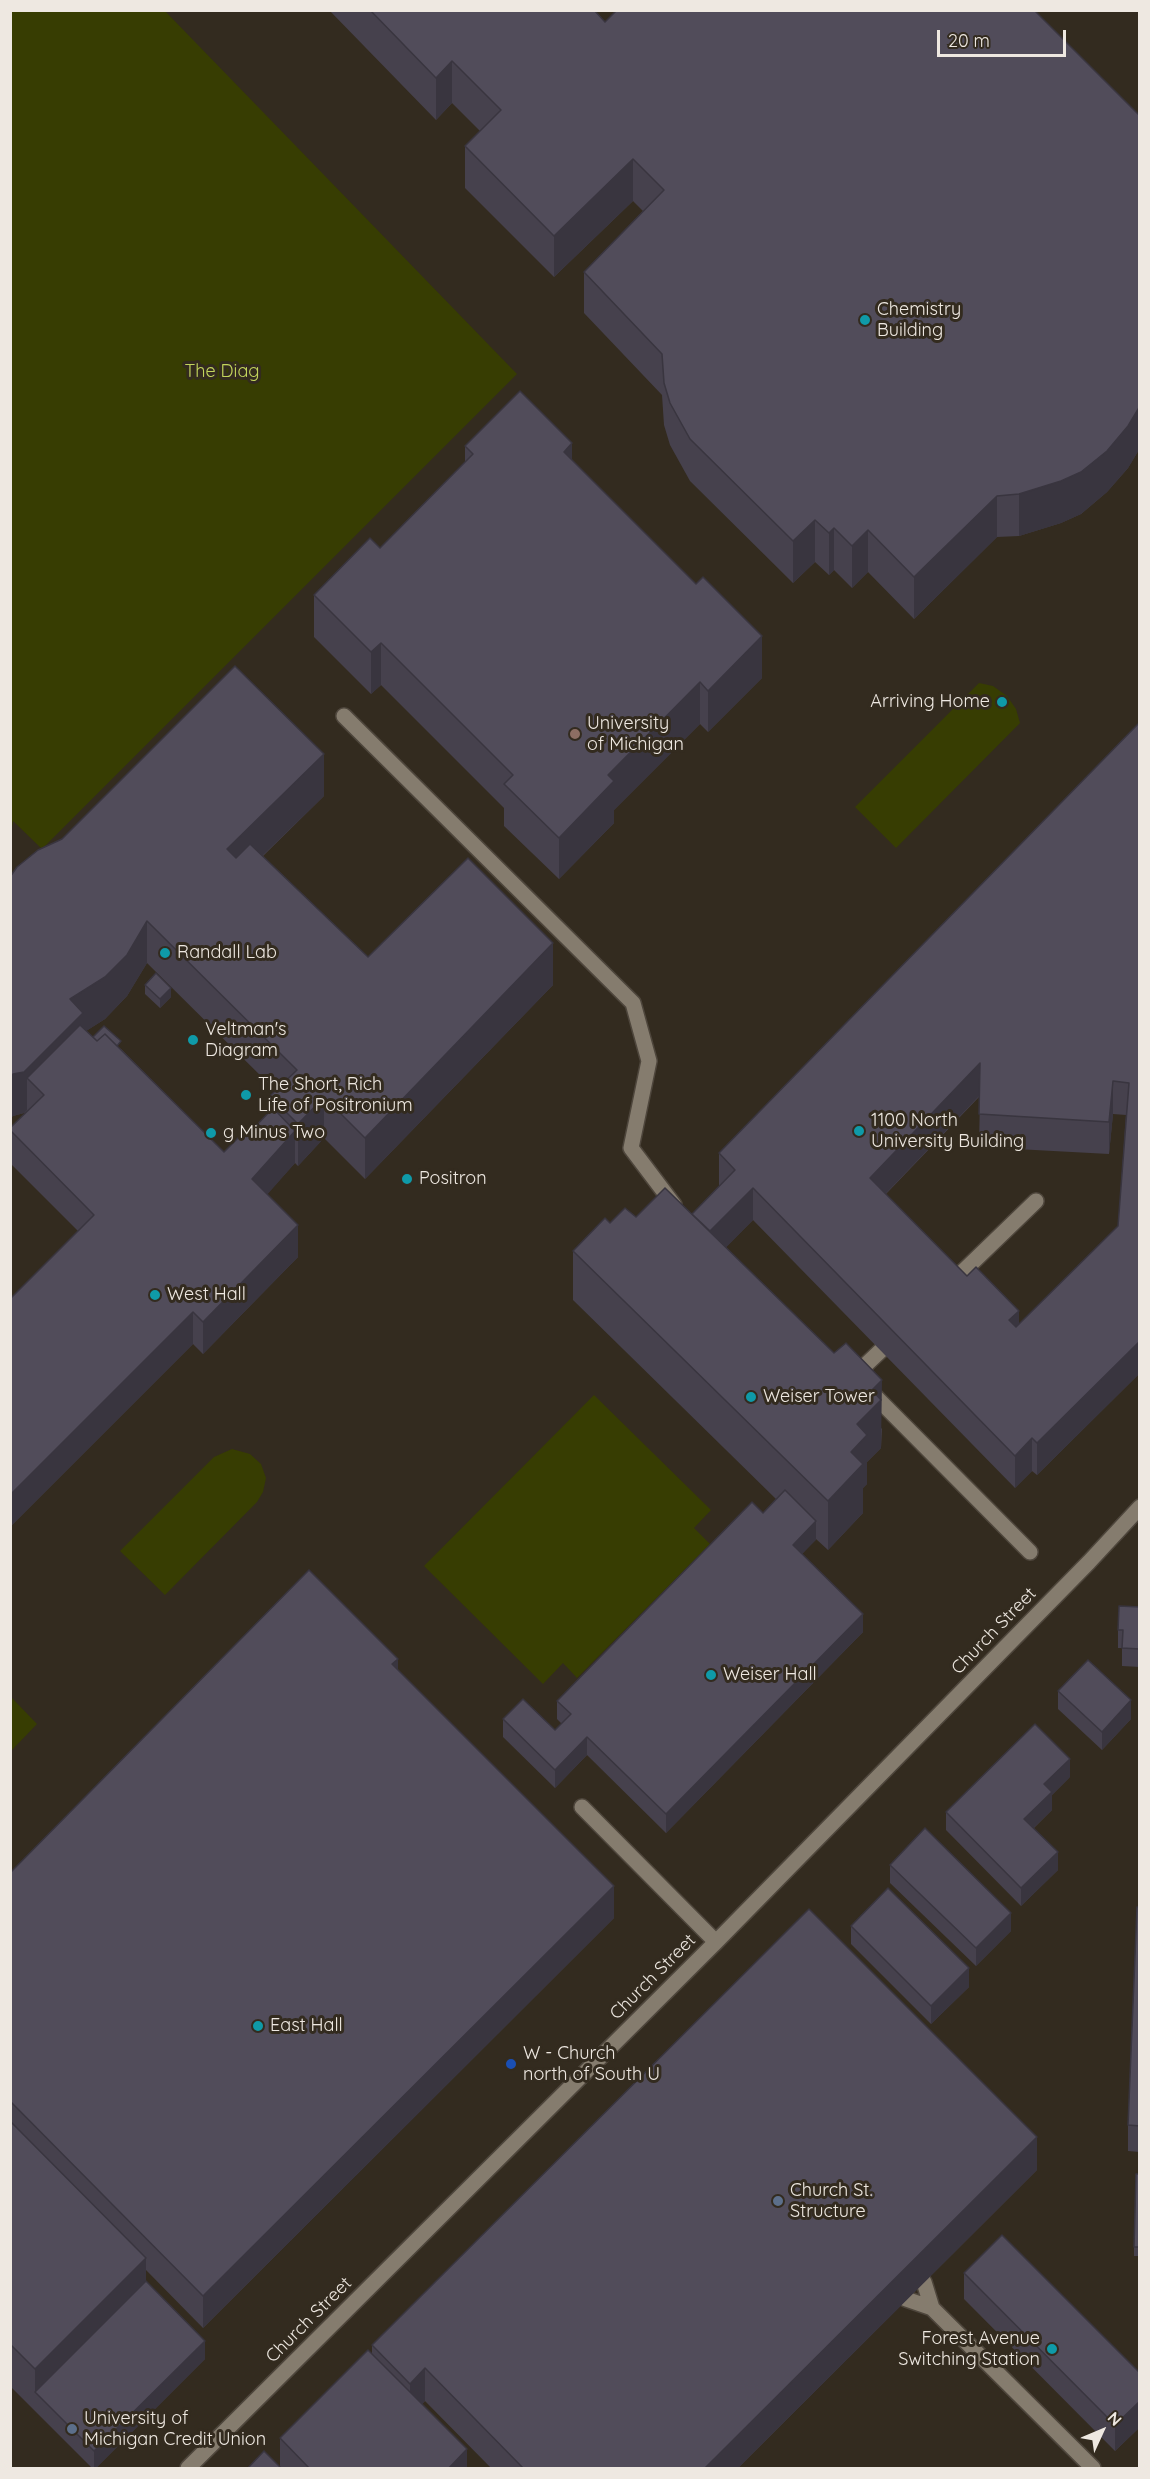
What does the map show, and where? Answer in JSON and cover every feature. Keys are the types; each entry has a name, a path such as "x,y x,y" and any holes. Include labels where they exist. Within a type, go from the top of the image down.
{"street":[{"path":"344,716 633,1003 649,1062 631,1148 686,1221"},
{"path":"936,1298 1036,1201"},
{"path":"904,1329 851,1372 1030,1552"},
{"name":"Church Street","path":"188,2469 716,1942 1089,1562 1140,1507"},
{"path":"582,1807 716,1942"},
{"path":"924,2282 932,2308"},
{"path":"906,2299 932,2308 1093,2469"}],"green space":[{"name":"The Diag","path":"11,11 165,11 517,374 42,849 13,821 11,833"},
{"path":"979,683 993,686 1007,696 1016,709 1020,723 896,848 855,807"},
{"path":"594,1395 711,1510 694,1528 710,1544 577,1678 563,1663 543,1684 424,1566"},
{"path":"232,1449 250,1454 261,1464 266,1478 263,1492 257,1502 165,1595 120,1551 214,1457"},
{"path":"11,1697 37,1724 11,1751"}],"building":[{"name":"Chemistry Building","path":"370,10 594,10 605,22 617,10 1034,10 1140,116 1140,406 1128,426 1107,451 1081,472 1019,494 997,496 914,577 868,530 852,546 834,528 829,533 815,520 793,541 690,439 670,403 664,383 662,354 584,272 664,190 633,159 554,236 465,146 501,110 452,61 436,78"},
{"path":"520,391 572,443 564,452 696,584 703,577 762,636 708,691 700,682 608,775 614,781 559,838 504,784 513,775 381,643 371,652 314,595 370,538 380,548 473,454 465,446"},
{"name":"Randall Lab","path":"235,666 324,754 227,849 236,858 250,844 368,957 468,858 553,943 365,1138 324,1097 298,1124 270,1096 297,1070 147,921 127,955 105,977 70,999 83,1013 24,1072 10,1076 10,877 17,867 38,850 62,839"},
{"name":"1100 North University Building","path":"1140,722 1140,1341 1037,1443 1032,1438 1015,1456 753,1188 710,1231 692,1214 735,1170 719,1153","holes":["980,1063 979,1114 1109,1122 1113,1081 1129,1083 1118,1226 1016,1327 1009,1320 1019,1311 976,1267 967,1276 870,1178"]},
{"path":"156,973 171,988 160,999 145,985"},
{"name":"West Hall","path":"80,1025 97,1041 105,1034 224,1152 247,1129 250,1132 273,1108 295,1131 252,1179 298,1225 203,1322 193,1312 10,1495 10,1299 94,1215 10,1128 44,1095 27,1078"},
{"path":"104,1026 121,1041 117,1046 105,1034 97,1041 93,1037"},
{"name":"Weiser Tower","path":"665,1188 834,1353 846,1343 882,1380 872,1390 881,1400 857,1424 867,1435 851,1452 863,1464 828,1501 573,1251 605,1218 610,1223 625,1208 636,1217"},
{"name":"Weiser Hall","path":"785,1490 816,1521 793,1545 863,1614 666,1814 587,1737 555,1770 503,1719 523,1699 555,1730 571,1714 557,1701 752,1502 763,1513"},
{"name":"East Hall","path":"309,1570 398,1659 392,1664 614,1886 203,2296 10,2101 10,1873"},
{"path":"1119,1606 1140,1607 1140,1649 1122,1648 1123,1630 1118,1630"},
{"path":"1088,1660 1131,1700 1102,1732 1058,1691"},
{"path":"1035,1724 1070,1759 1044,1784 1052,1792 1024,1819 1058,1852 1021,1888 946,1812"},
{"path":"925,1828 1011,1913 976,1948 890,1865"},
{"path":"888,1888 969,1968 931,2006 851,1926"},
{"path":"1137,1907 1140,1907 1140,2126 1128,2125"},
{"name":"Church St. Structure","path":"809,1909 1037,2137 704,2469 524,2469 425,2368 410,2384 372,2345"},
{"path":"10,2121 146,2258 35,2369 10,2344"},
{"path":"1136,2174 1140,2174 1140,2247 1134,2247"},
{"name":"Forest Avenue Switching Station","path":"1002,2235 1140,2373 1140,2401 1115,2425 964,2273"},
{"path":"146,2281 205,2341 94,2451 35,2392"},
{"path":"368,2350 467,2449 448,2469 310,2469 280,2438"},
{"path":"264,2451 282,2469 247,2469"}],"place":[{"name":"Chemistry Building","path":"865,320"},
{"name":"Arriving Home","path":"1002,702"},
{"name":"University of Michigan","path":"575,734"},
{"name":"Randall Lab","path":"165,953"},
{"name":"Veltman's Diagram","path":"193,1040"},
{"name":"The Short, Rich Life of Positronium","path":"246,1095"},
{"name":"1100 North University Building","path":"859,1131"},
{"name":"g Minus Two","path":"211,1133"},
{"name":"Positron","path":"407,1179"},
{"name":"West Hall","path":"155,1295"},
{"name":"Weiser Tower","path":"751,1397"},
{"name":"Weiser Hall","path":"711,1675"},
{"name":"East Hall","path":"258,2026"},
{"name":"W - Church north of South U","path":"511,2064"},
{"name":"Church St. Structure","path":"778,2201"},
{"name":"Forest Avenue Switching Station","path":"1052,2349"},
{"name":"University of Michigan Credit Union","path":"72,2429"}]}
